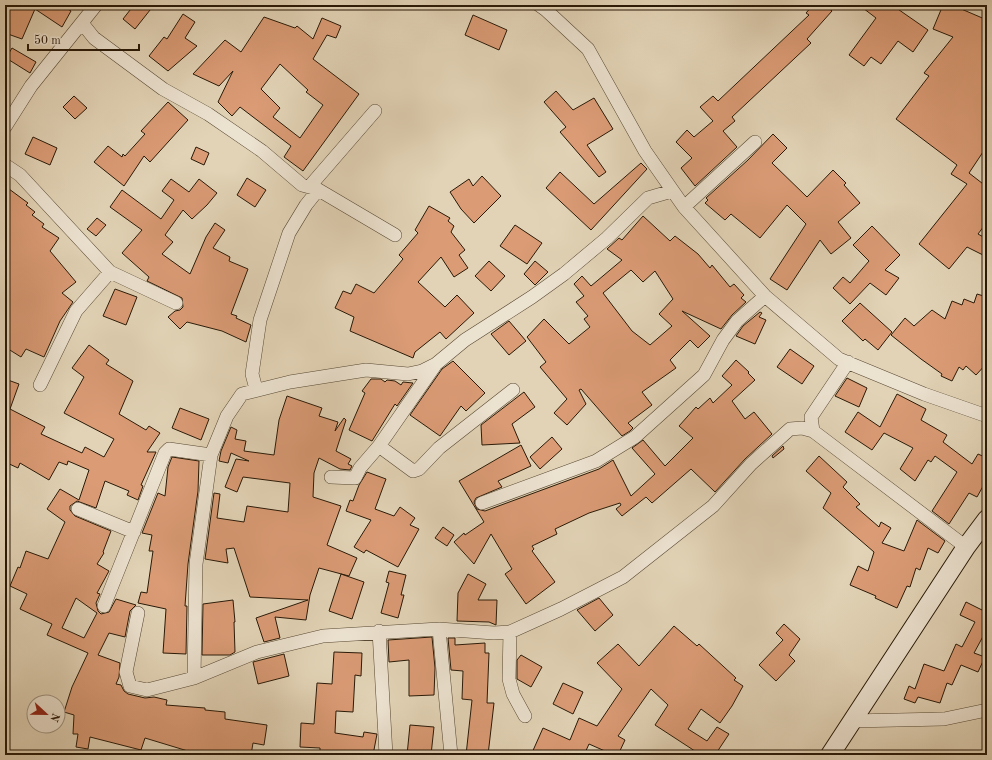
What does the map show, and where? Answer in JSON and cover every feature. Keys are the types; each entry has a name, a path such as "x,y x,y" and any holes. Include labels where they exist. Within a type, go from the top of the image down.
{"street":[{"path":"5,127 32,86 96,5"},
{"path":"539,5 588,49 645,151 672,191 684,207 765,296 839,359 924,394 987,416"},
{"path":"82,23 94,38 163,89 208,114 262,151 302,185 314,188 395,235"},
{"path":"259,390 256,389 252,374 260,320 289,233 306,205 314,188 375,111"},
{"path":"684,207 755,142"},
{"path":"5,165 20,175 110,272 176,303"},
{"path":"194,678 196,564 211,455 227,416 242,394 290,382 366,370 408,374 422,371 436,364 465,340 532,297 564,274 607,238 648,198 672,191"},
{"path":"40,385 76,311 110,272"},
{"path":"482,503 596,461 635,437 704,375 737,321 765,296"},
{"path":"813,431 811,417 848,362"},
{"path":"331,477 355,478 360,468 379,446 436,364"},
{"path":"379,446 413,471 419,469 444,444 513,390"},
{"path":"138,613 126,672 130,686 147,690 194,678 257,652 323,636 379,631 439,629 494,633 510,632 561,609 623,577 713,506 752,464 790,429 802,428 813,431 966,547"},
{"path":"104,606 165,453 169,449 211,455"},
{"path":"78,510 134,532"},
{"path":"830,755 966,547 987,519"},
{"path":"439,629 451,755"},
{"path":"379,631 386,755"},
{"path":"510,632 509,678 513,694 525,716"},
{"path":"851,721 944,719 987,710"}],"building":[{"path":"5,5 62,5 71,11 62,27 35,9 22,39 5,33"},
{"path":"134,5 154,5 135,29 123,19"},
{"path":"813,5 825,5 832,11 807,39 811,43 732,117 735,121 723,131 737,147 695,186 681,168 692,158 676,142 687,130 694,137 713,121 700,107 713,96 718,101 809,15 806,13"},
{"path":"859,5 892,5 928,30 913,52 898,41 881,64 871,57 864,66 849,55 876,18"},
{"path":"943,5 952,5 987,20 987,146 969,173 987,187 987,222 978,234 987,239 987,257 967,247 949,269 919,244 967,184 951,174 957,165 896,119 929,76 924,73 953,37 933,29"},
{"path":"183,14 195,22 185,38 197,46 168,71 149,56 164,37 167,39"},
{"path":"473,15 507,30 499,50 465,35"},
{"path":"264,17 295,28 297,26 313,39 322,18 341,26 336,38 327,35 313,59 359,94 303,171 284,157 291,146 240,107 232,116 218,102 233,71 219,86 193,74 225,40 241,52","holes":["280,64 308,90 306,92 323,105 300,138 273,117 280,108 261,89"]},
{"path":"12,48 36,62 30,73 6,58"},
{"path":"556,91 573,110 594,98 613,129 587,145 606,172 599,177 560,132 566,127 544,102"},
{"path":"74,96 87,108 75,119 63,107"},
{"path":"168,102 188,120 150,162 144,156 124,186 94,162 108,146 122,157 123,154 125,156 145,134 141,131"},
{"path":"773,134 787,148 772,163 807,197 833,170 846,183 844,185 860,203 838,222 851,238 831,254 820,240 787,290 770,279 806,224 787,205 760,238 731,214 725,220 705,203 708,200 706,198 748,160"},
{"path":"33,137 57,148 50,165 25,154"},
{"path":"196,147 209,153 204,165 191,159"},
{"path":"641,163 647,169 591,230 546,188 560,172 594,204"},
{"path":"482,176 501,196 474,223 461,209 450,192 469,179 473,186"},
{"path":"247,178 266,190 255,207 237,195"},
{"path":"171,179 189,192 199,179 217,193 192,219 183,210 165,235 173,242 162,254 190,274 206,237 215,223 225,230 213,248 230,257 229,261 248,269 231,314 251,325 246,342 222,331 187,322 180,329 168,317 183,307 182,298 147,281 149,277 122,253 142,230 110,207 122,190 161,219 174,200 162,191"},
{"path":"5,186 28,203 26,205 35,212 32,215 44,224 42,227 59,238 50,251 76,282 62,293 73,302 60,321 44,357 26,349 21,357 5,347"},
{"path":"429,206 450,218 448,221 454,226 451,232 465,250 459,255 468,268 454,277 441,257 418,282 445,307 457,295 474,313 446,339 440,332 415,352 413,358 350,331 354,317 335,308 343,291 351,294 356,284 374,293 403,259 399,255 418,233 415,230"},
{"path":"643,216 670,241 675,236 698,254 710,268 712,265 730,287 734,284 744,295 741,298 746,302 732,315 721,329 682,311 710,336 698,348 690,340 670,360 676,368 642,392 652,405 628,423 633,428 622,436 581,389 579,390 586,404 567,425 554,413 567,399 540,367 546,362 527,337 544,319 569,344 590,327 584,319 588,316 576,302 584,296 574,284 582,276 591,286 622,260 607,249 619,238 622,240","holes":["631,270 643,282 655,271 673,299 659,314 672,326 650,345 632,331 603,293"]},
{"path":"97,218 106,225 96,236 87,229"},
{"path":"515,225 542,243 527,264 500,246"},
{"path":"872,226 900,255 885,270 899,278 886,295 870,283 850,304 833,288 843,277 850,283 869,261 853,245"},
{"path":"489,261 505,276 491,291 475,276"},
{"path":"535,261 548,272 535,285 524,274"},
{"path":"115,289 137,297 126,325 103,316"},
{"path":"977,294 987,297 987,363 976,375 966,366 963,370 959,367 952,381 941,376 942,374 891,335 905,318 914,326 932,310 945,319 952,301 962,305 964,299 974,303"},
{"path":"860,303 892,332 878,350 865,339 863,341 842,321"},
{"path":"760,312 762,313 759,317 766,320 755,344 736,336 743,326"},
{"path":"509,321 526,341 509,355 491,334"},
{"path":"89,345 109,360 106,364 133,381 119,414 146,430 149,426 160,433 147,452 156,452 141,485 143,486 138,500 127,495 129,491 105,481 96,508 77,501 70,506 70,510 75,516 111,531 103,552 104,553 97,564 109,571 97,593 100,594 96,603 98,611 101,614 109,612 116,599 136,605 130,611 125,637 109,633 98,655 120,663 119,677 116,684 121,685 124,691 128,694 145,698 154,697 167,700 166,705 205,708 205,710 225,712 225,719 267,725 264,745 253,743 251,755 201,755 145,738 141,750 90,737 88,749 76,747 78,734 73,734 74,715 66,713 66,706 72,687 88,653 47,635 52,624 20,609 27,594 10,586 18,567 20,568 26,551 48,559 65,522 47,509 60,489 79,500 89,470 68,461 67,465 59,462 49,480 20,463 18,468 5,462 5,379 19,384 10,409 45,427 41,434 82,453 85,447 104,457 114,439 64,413 84,377 72,368","holes":["76,598 97,613 84,638 62,628"]},
{"path":"790,349 814,366 802,384 777,367"},
{"path":"736,360 755,380 732,401 745,419 754,412 772,434 745,459 715,492 691,469 652,503 646,497 622,516 616,509 621,505 620,503 589,513 555,529 557,534 532,546 534,549 532,551 555,582 526,604 505,574 512,569 491,534 474,564 454,542 464,533 465,535 484,522 459,481 521,445 531,466 498,481 502,487 476,498 474,502 477,509 485,511 599,469 613,460 631,496 655,474 632,448 643,440 665,466 693,438 679,426 696,407 698,409 710,398 713,403 732,385 722,376"},
{"path":"453,361 485,393 466,411 461,406 440,436 410,415 442,369"},
{"path":"847,378 867,388 859,407 835,396"},
{"path":"371,379 381,379 385,382 387,380 395,381 401,385 403,382 413,383 397,406 395,404 372,441 349,430 365,393 362,391"},
{"path":"524,392 535,407 512,424 520,443 482,445 481,425"},
{"path":"897,394 926,409 921,420 947,435 943,442 972,464 978,454 987,458 987,479 977,497 969,493 949,524 932,511 957,472 935,456 931,462 928,460 915,481 900,469 913,448 884,433 872,450 845,432 858,412 880,427"},
{"path":"287,396 322,408 319,416 338,422 335,431 344,418 346,420 336,451 351,459 348,464 352,466 350,470 340,469 319,458 314,473 313,497 341,506 327,545 357,558 349,576 319,568 310,595 306,620 275,617 280,638 264,642 256,618 308,600 250,597 234,548 226,549 228,563 205,559 214,493 220,494 217,518 244,522 247,506 288,512 290,483 243,477 237,492 225,487 236,459 249,461 231,453 228,463 219,461 221,451 231,427 237,430 235,439 246,441 244,451 274,455 279,420"},
{"path":"180,408 209,419 201,440 172,428"},
{"path":"552,437 562,449 540,469 530,457"},
{"path":"783,446 784,449 773,458 772,456"},
{"path":"819,456 847,482 843,487 860,504 856,507 879,527 881,522 891,528 882,543 904,551 917,520 945,541 938,553 928,548 920,570 916,568 910,587 907,586 897,608 875,598 876,596 850,585 858,566 868,571 874,552 823,508 831,493 806,471"},
{"path":"172,457 199,461 198,491 188,564 185,606 187,606 186,654 163,653 166,609 138,603 141,592 147,593 153,551 149,551 152,535 142,533 158,493 165,496 168,467"},
{"path":"367,472 386,479 375,509 394,516 400,507 415,518 410,525 419,529 398,567 366,550 364,553 354,547 371,520 346,511 350,500 353,501 359,485"},
{"path":"443,527 454,535 447,546 435,538"},
{"path":"389,571 406,575 401,595 404,595 398,618 381,613 389,583 386,582"},
{"path":"341,574 364,582 352,619 329,611"},
{"path":"468,574 486,584 478,600 497,600 496,625 489,622 457,621 458,593"},
{"path":"599,598 613,615 595,631 577,610"},
{"path":"233,600 235,652 230,655 202,655 203,604"},
{"path":"987,600 987,629 974,653 985,657 978,672 961,665 952,685 947,683 940,703 918,697 915,703 904,699 909,686 915,689 924,664 944,671 956,644 962,647 975,622 960,615 966,602 982,610"},
{"path":"784,624 800,639 789,655 795,661 776,681 759,665 783,640 776,633"},
{"path":"674,626 697,646 699,644 736,678 734,680 743,686 732,706 720,723 701,709 688,729 707,741 717,727 729,734 715,755 701,755 655,725 668,705 651,689 618,736 625,740 618,755 614,755 589,744 584,755 531,755 543,728 570,740 579,718 597,726 622,689 597,663 618,644 639,666"},
{"path":"432,637 435,668 434,695 409,696 409,660 389,662 388,640"},
{"path":"448,638 455,638 455,645 485,643 485,653 489,653 487,703 494,703 488,755 466,755 472,700 462,699 463,671 451,670"},
{"path":"334,652 362,653 361,676 355,675 353,712 336,711 335,733 363,737 364,732 377,734 373,755 343,755 320,751 320,748 300,747 301,723 314,724 317,683 332,684"},
{"path":"284,654 289,676 258,684 253,662"},
{"path":"521,655 542,667 531,687 517,679 517,660"},
{"path":"563,683 583,692 573,714 553,704"},
{"path":"410,725 434,727 431,755 407,755"}]}
